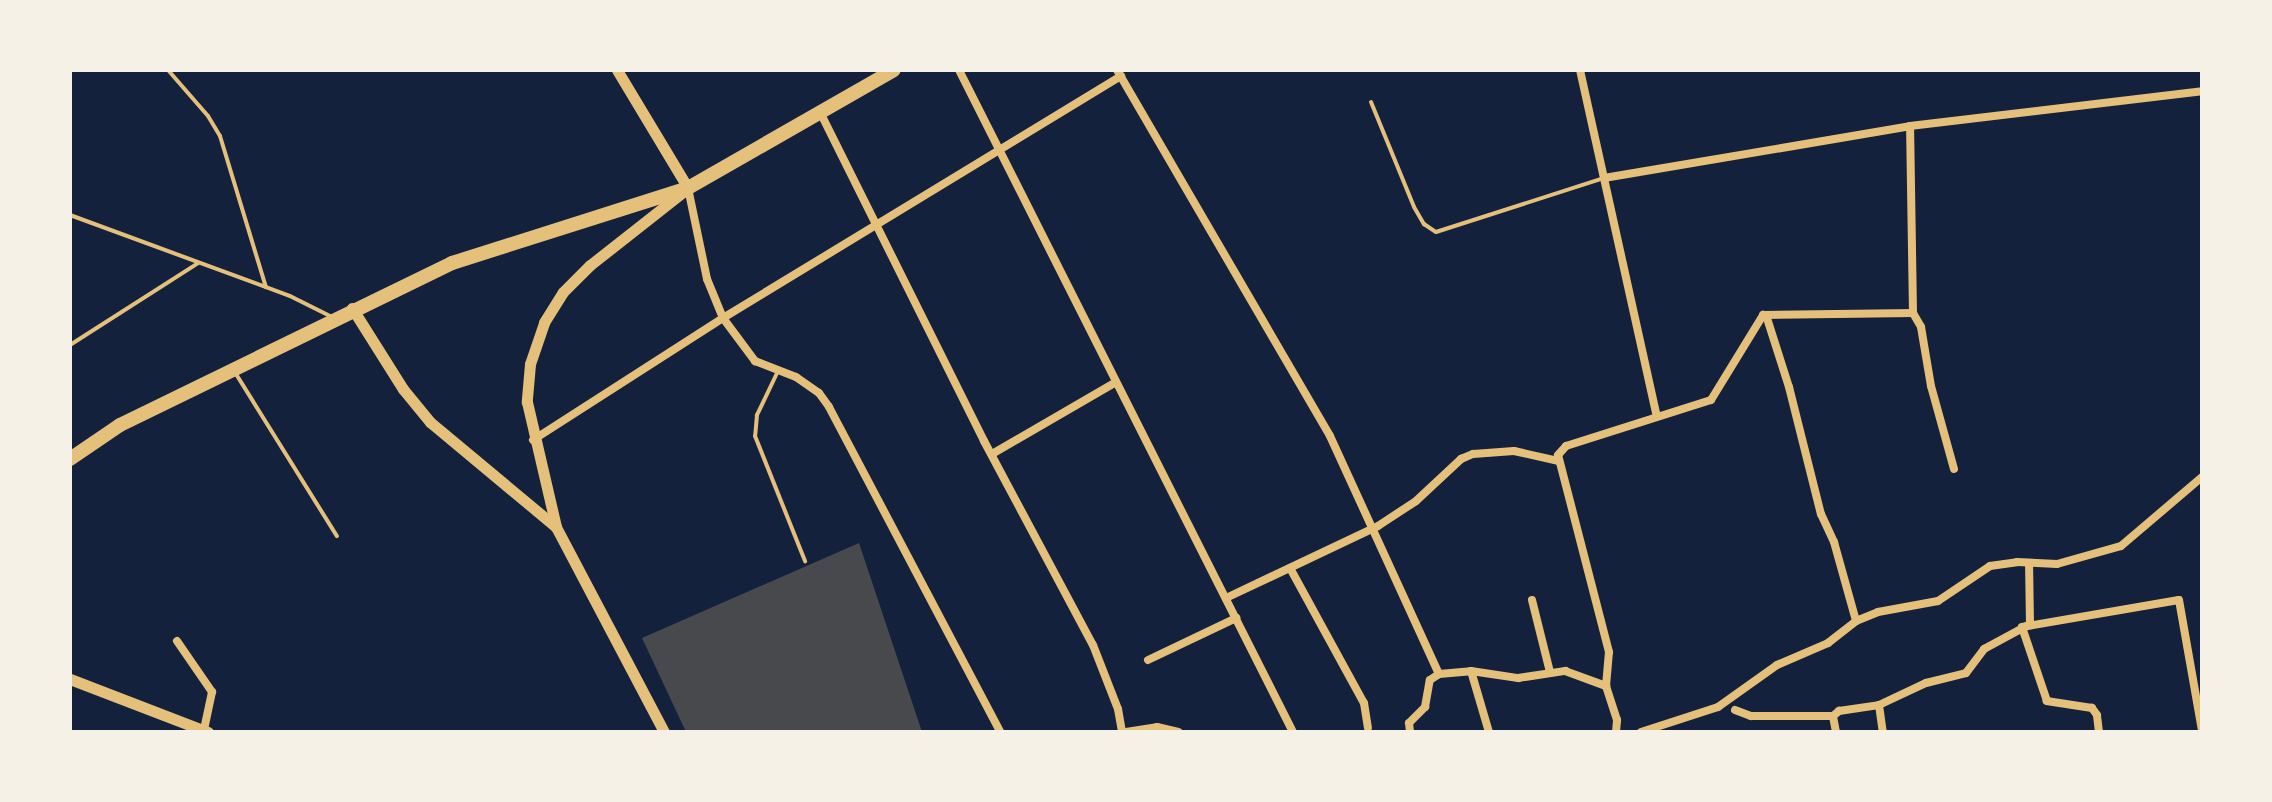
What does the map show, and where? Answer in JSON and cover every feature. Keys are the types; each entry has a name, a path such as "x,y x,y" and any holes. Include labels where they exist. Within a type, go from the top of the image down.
{"main road":[{"path":"70,459 120,425 352,308 452,263 688,188 894,70"}],"street":[{"path":"617,70 688,188 707,279 723,318 755,361 796,377 819,393 829,407 1000,732"},
{"path":"959,70 1293,732"},
{"path":"1580,70 1657,417"},
{"path":"533,440 723,318 1119,73 1330,436 1439,674"},
{"path":"1604,178 1910,126 2202,91"},
{"path":"820,112 992,454 1093,645 1124,732 1157,727 1178,732"},
{"path":"1910,126 1913,313 1921,327 1931,386 1954,469"},
{"path":"664,732 556,527 533,440 527,402 530,364 544,323 563,292 590,265 688,188"},
{"path":"352,308 403,389 430,422 556,527"},
{"path":"1627,732 1617,731 1606,686 1609,652 1558,461 1566,446 1711,400 1763,315 1913,313"},
{"path":"1766,315 1789,387 1821,514 1834,542 1856,621"},
{"path":"992,454 1116,382"},
{"path":"1226,598 1378,526 1416,501 1461,459 1473,454 1514,451 1558,461"},
{"path":"1641,732 1659,730 1729,702 1777,665 1828,643 1856,621 1878,612 1938,601 1990,566 2057,564 2121,546 2202,477"},
{"path":"1735,710 1751,716 1833,716 1843,709 1879,705 1926,683 1966,673 1984,649 2030,624 2029,563"},
{"path":"1290,568 1364,703 1368,728"},
{"path":"1532,600 1550,672"},
{"path":"2022,627 2179,600 2202,731"},
{"path":"1148,660 1236,618"},
{"path":"2022,627 2047,701 2092,708 2097,715 2099,732"},
{"path":"70,679 206,732 212,692 177,641"},
{"path":"1471,671 1489,732"},
{"path":"1410,732 1409,723 1425,707 1430,680 1439,674 1471,671 1518,678 1570,672 1606,686"},
{"path":"1879,705 1883,732"},
{"path":"1833,716 1836,732"}],"lane":[{"path":"168,70 208,116 220,136 266,287"},
{"path":"1371,102 1414,207 1424,224 1436,232 1604,178"},
{"path":"70,215 266,287 333,318"},
{"path":"70,345 198,263"},
{"path":"233,368 337,536"},
{"path":"778,371 757,415 755,436 805,561"}],"building":[{"path":"859,543 922,732 686,732 642,638"}]}
